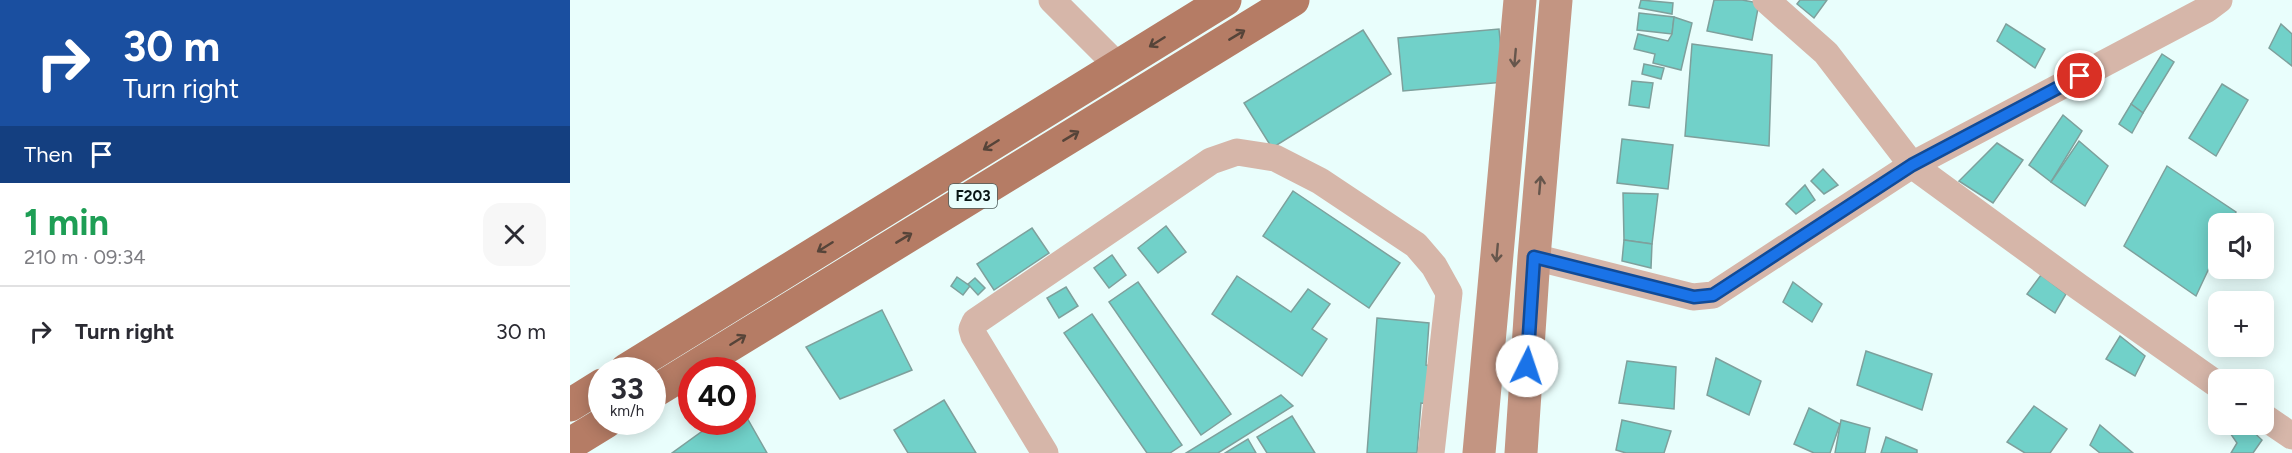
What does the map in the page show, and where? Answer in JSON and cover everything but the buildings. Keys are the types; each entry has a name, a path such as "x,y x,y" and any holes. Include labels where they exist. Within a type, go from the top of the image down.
{"main road":[{"name":"F203","path":"647,357 1225,0"},
{"name":"F203","path":"666,384 1293,0"},
{"path":"570,405 588,394"},
{"path":"570,444 588,433"}],"street":[{"path":"1052,0 1119,66"},
{"path":"1479,453 1520,0"},
{"path":"1521,453 1534,257 1556,0"},
{"path":"1766,0 1826,53 1912,165 2208,378"},
{"path":"1534,257 1694,297 1713,295 1912,165 2196,15 2219,0"},
{"path":"1045,453 974,336 972,329 975,322 1211,161 1236,152 1275,158 1320,181 1416,245 1434,266 1449,293 1431,453"},
{"path":"2274,424 2292,436"}],"route":[{"path":"1527,366 1534,257 1694,297 1713,295 1912,165 2080,76"}]}
